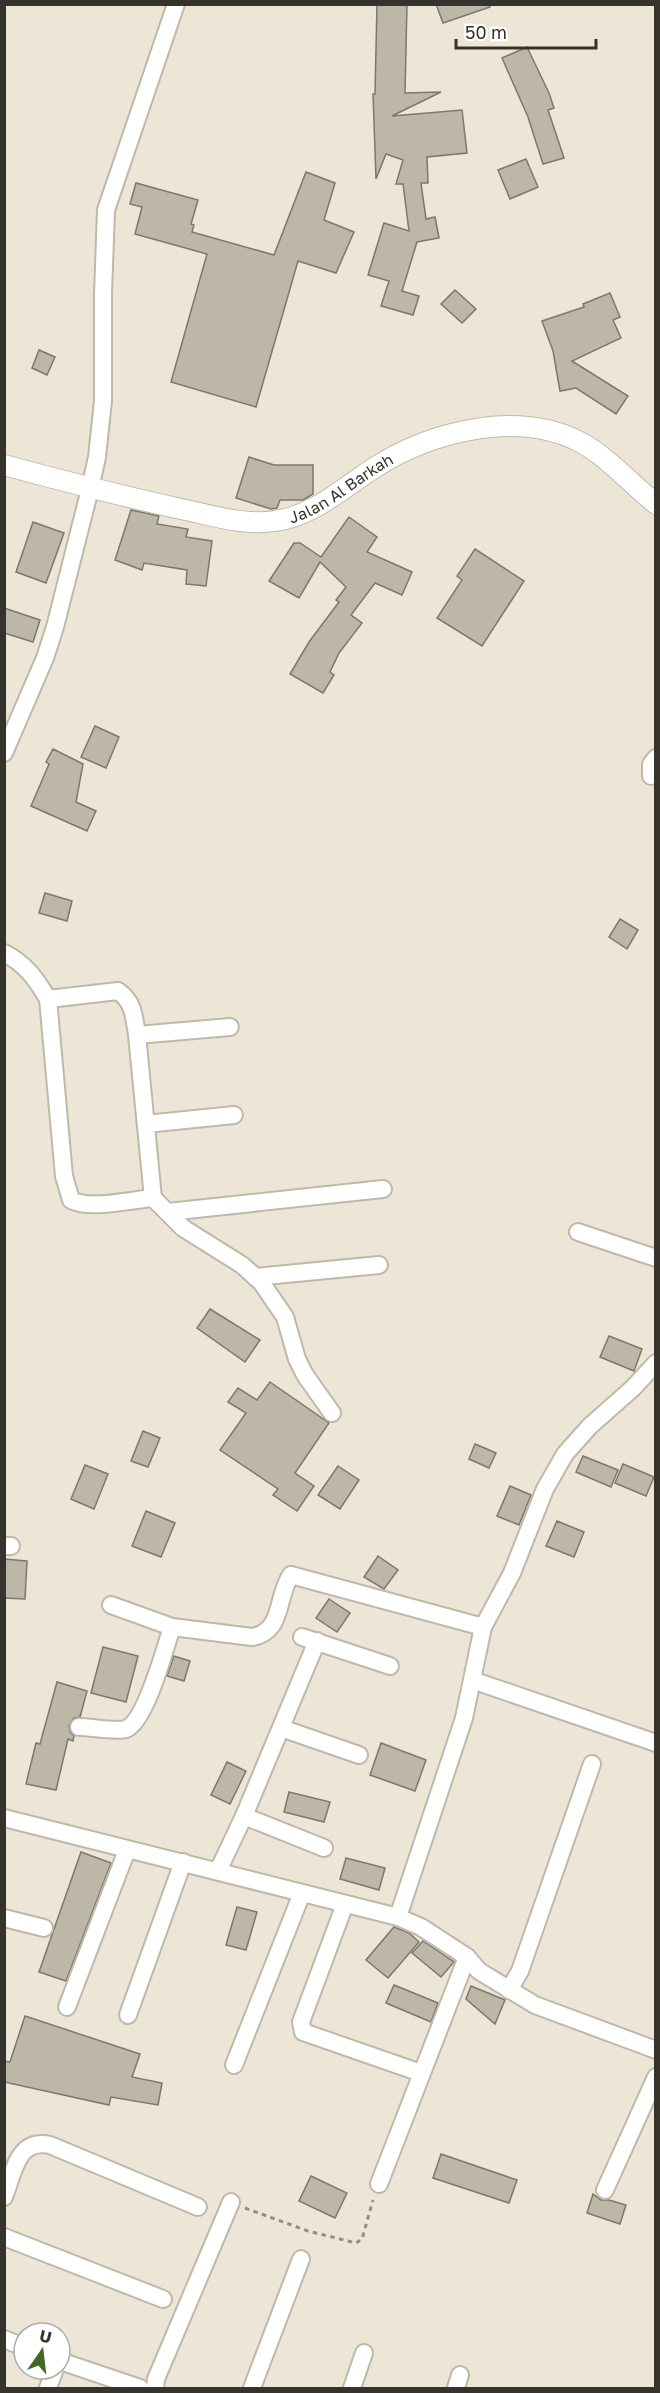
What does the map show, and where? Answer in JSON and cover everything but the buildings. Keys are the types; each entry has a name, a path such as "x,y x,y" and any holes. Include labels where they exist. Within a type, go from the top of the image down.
{"street":[{"path":"4,753 55,627 90,489 103,401 106,210 177,4"},
{"name":"Jalan Al Barkah","path":"4,465 90,489 252,523 293,518 314,508 387,460 420,445 457,434 493,427 522,426 552,431 579,441 656,504"},
{"path":"651,776 651,764 656,758"},
{"path":"4,953 33,974 48,999 64,1176 71,1200 79,1204 92,1204 153,1198"},
{"path":"48,999 118,991 127,997 133,1008 137,1035 153,1198 183,1228 226,1254 255,1277 273,1297 285,1317 297,1359 305,1376 332,1413"},
{"path":"137,1035 230,1027"},
{"path":"146,1124 234,1114"},
{"path":"168,1212 383,1190"},
{"path":"578,1232 656,1258"},
{"path":"255,1277 379,1265"},
{"path":"398,1917 464,1718 483,1627 512,1573 545,1489 565,1454 590,1426 633,1388 656,1363"},
{"path":"111,1605 172,1627 252,1637 262,1636 272,1625 291,1575 483,1627"},
{"path":"79,1727 120,1730 129,1728 135,1722 154,1682 172,1627"},
{"path":"218,1871 281,1728 310,1639 390,1666"},
{"path":"472,1680 656,1743"},
{"path":"281,1728 359,1755"},
{"path":"509,1990 520,1971 592,1764"},
{"path":"244,1816 324,1848"},
{"path":"4,1818 398,1917 422,1927 466,1957 479,1971 536,2005 656,2050"},
{"path":"67,2007 127,1850"},
{"path":"128,2016 183,1862"},
{"path":"234,2065 302,1893"},
{"path":"345,1904 301,2022 301,2028 303,2032 421,2073"},
{"path":"4,1918 44,1928"},
{"path":"379,2184 466,1957"},
{"path":"605,2190 656,2077"},
{"path":"4,2197 21,2152 30,2145 40,2143 50,2145 198,2207"},
{"path":"153,2385 231,2202"},
{"path":"4,2237 163,2299"},
{"path":"252,2388 301,2259"},
{"path":"352,2388 364,2353"},
{"path":"72,2365 140,2388"}],"path":[{"path":"231,2202 308,2231 356,2243 363,2239 379,2184"}]}
